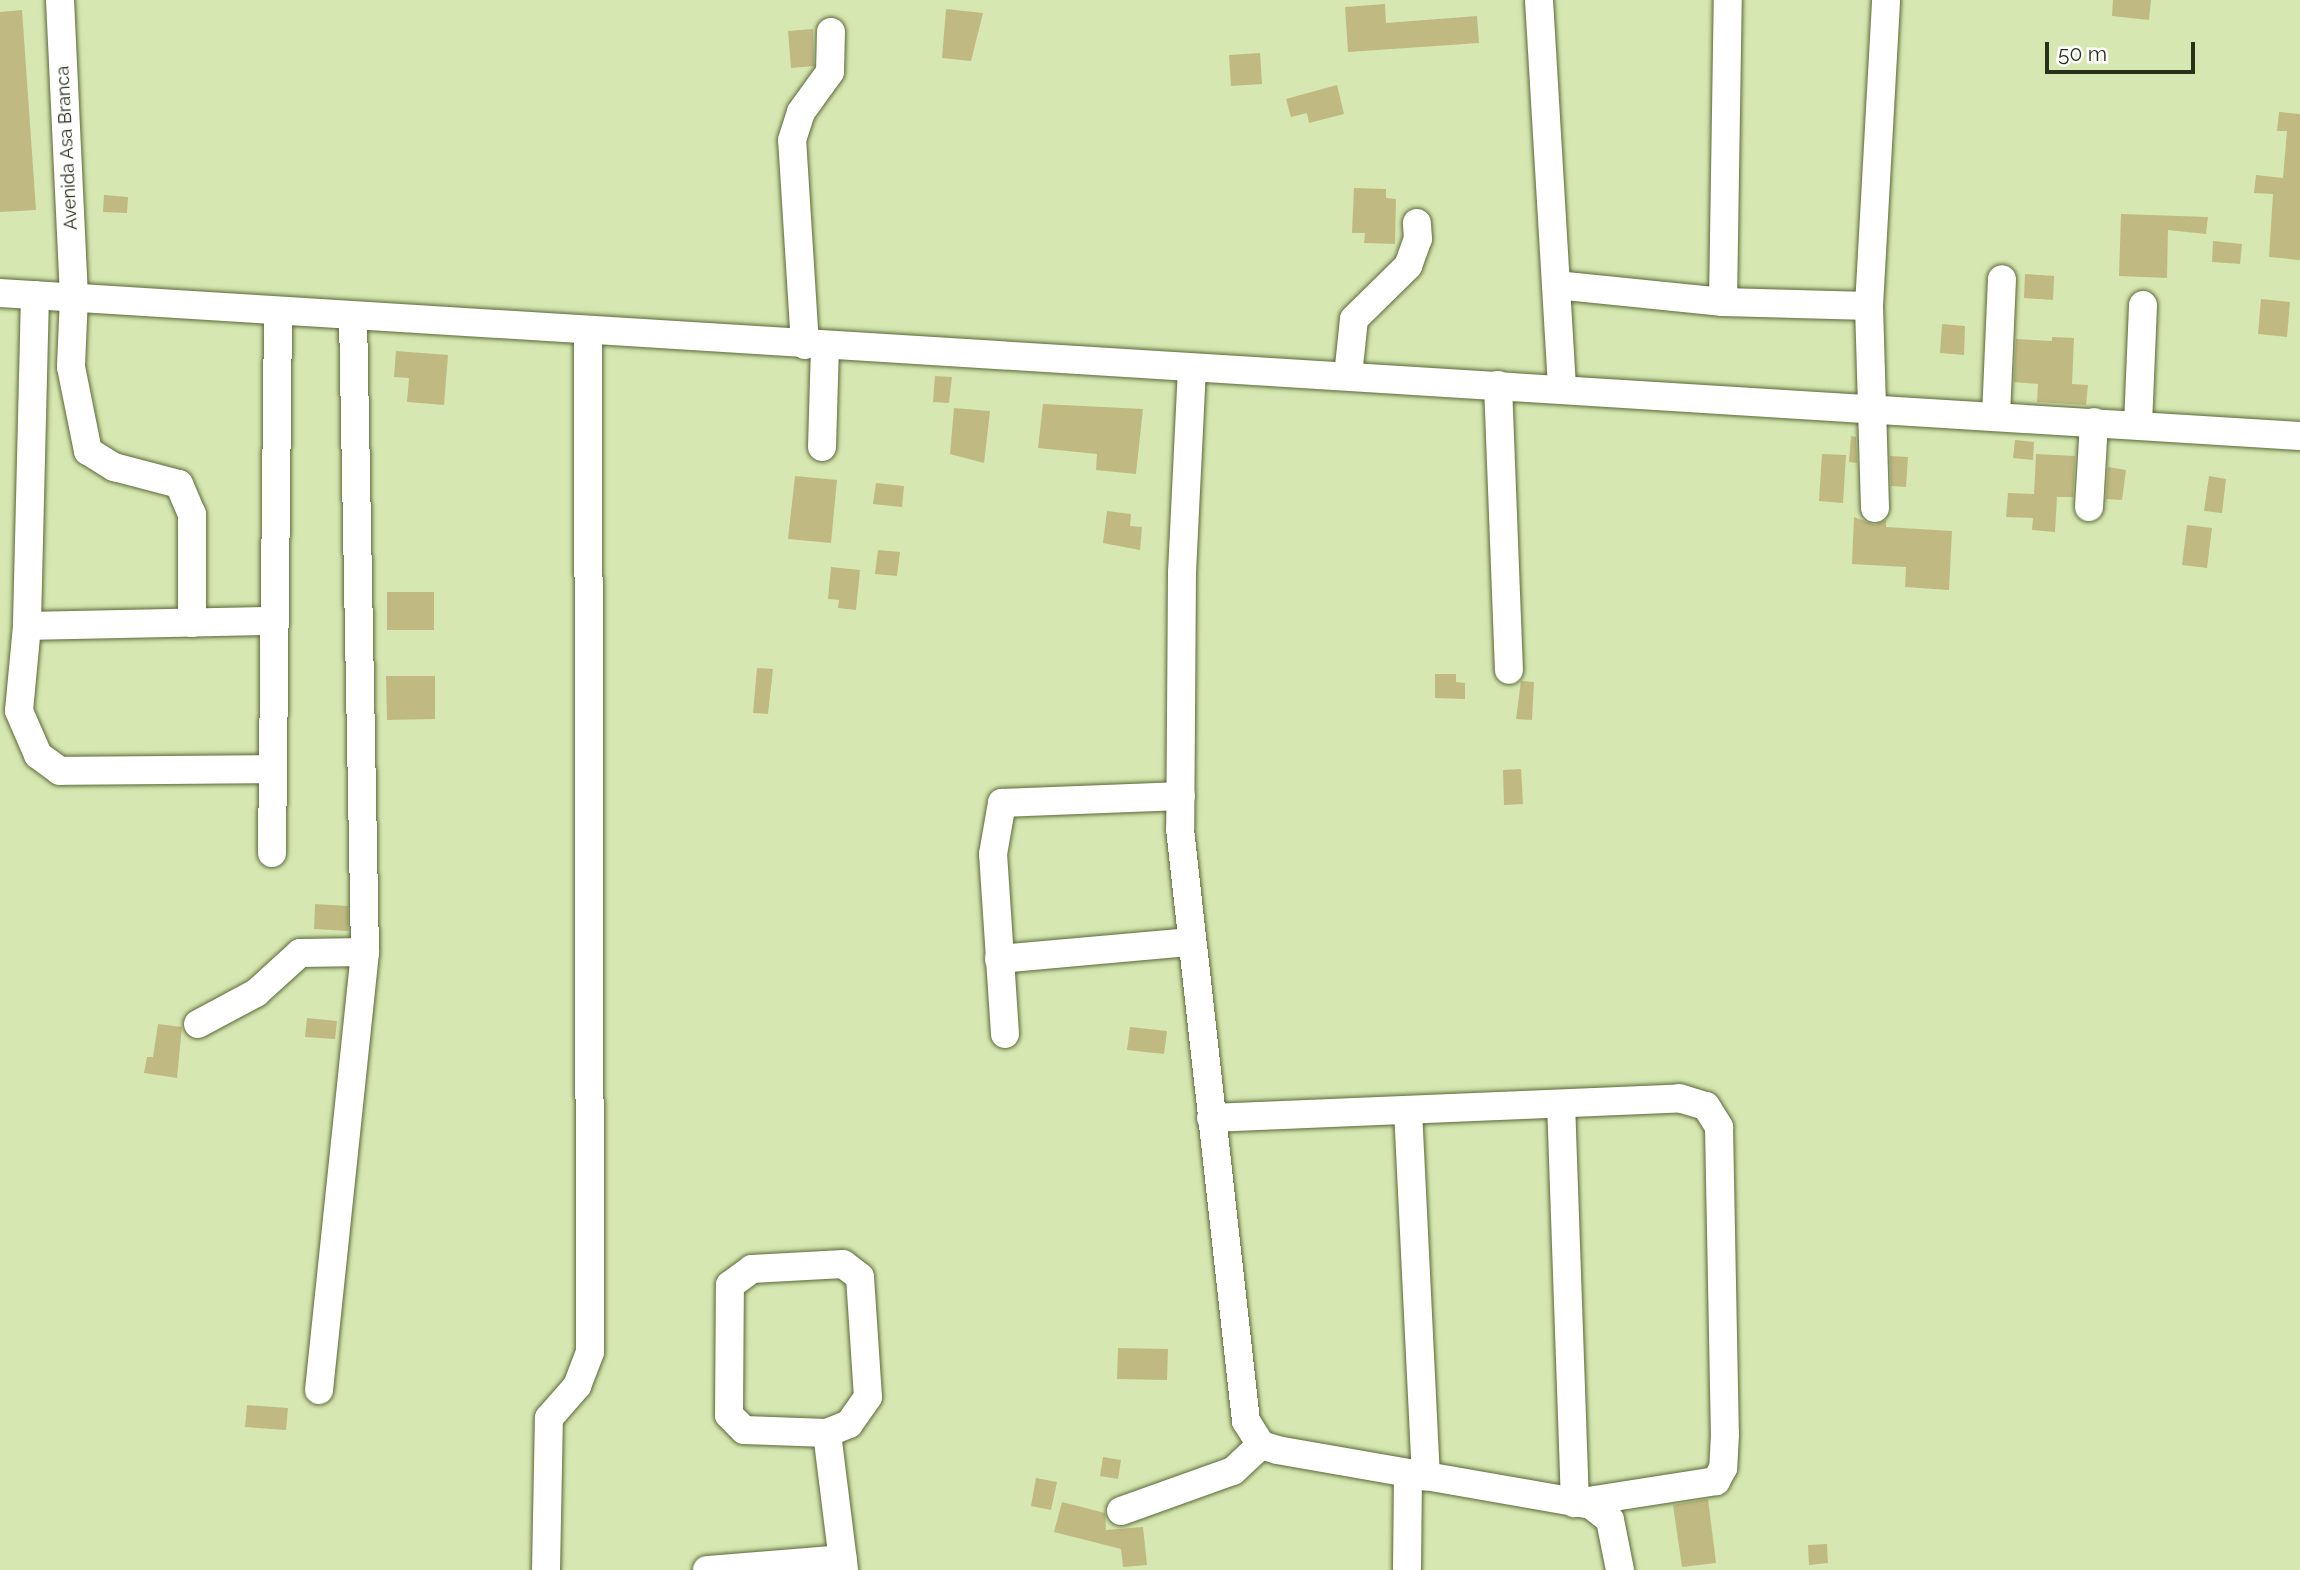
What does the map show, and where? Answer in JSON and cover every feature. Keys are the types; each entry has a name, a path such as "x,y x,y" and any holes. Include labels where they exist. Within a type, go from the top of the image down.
{"street":[{"name":"Avenida Asa Branca","path":"60,0 74,297 71,367 89,451 114,467 178,484 192,514 192,623"},
{"path":"1539,0 1562,388"},
{"path":"1723,302 1728,0"},
{"path":"1875,508 1869,306 1886,0"},
{"path":"822,447 815,345 792,140 801,112 830,72 831,32"},
{"path":"1348,376 1354,319 1408,266 1418,239 1417,223"},
{"path":"1996,416 2002,279"},
{"path":"1556,285 1723,302 1869,306"},
{"path":"0,293 354,318 1498,384 2300,436"},
{"path":"36,295 27,626 19,711 38,755 60,771 272,769"},
{"path":"2138,425 2143,305"},
{"path":"272,853 278,312"},
{"path":"319,1390 365,952 354,318"},
{"path":"546,1570 549,1418 577,1386 590,1352 589,332"},
{"path":"1192,368 1182,573 1181,796 1191,942 1246,1421 1261,1445 1417,1476 1591,1505 1610,1520 1620,1570"},
{"path":"1498,384 1510,670"},
{"path":"2089,507 2094,422"},
{"path":"27,626 275,621"},
{"path":"1005,1034 993,854 1002,803 1181,796"},
{"path":"999,959 1191,942"},
{"path":"198,1024 256,993 300,953 365,952"},
{"path":"1211,1118 1679,1098 1706,1106 1719,1127 1723,1468 1716,1481 1701,1486 1576,1503"},
{"path":"1561,1104 1576,1503"},
{"path":"1406,1570 1417,1476 1408,1110"},
{"path":"843,1264 860,1277 868,1397 849,1424 827,1433 744,1430 729,1415 730,1285 752,1269 843,1264"},
{"path":"707,1570 844,1565 827,1433"},
{"path":"1121,1511 1233,1471 1261,1445"}],"building":[{"path":"2113,0 2151,0 2149,20 2112,16"},
{"path":"1385,4 1386,23 1477,16 1479,43 1348,52 1345,7"},
{"path":"946,9 983,13 971,61 942,58"},
{"path":"22,10 36,210 0,212 0,12"},
{"path":"813,29 814,66 791,68 788,31"},
{"path":"1260,53 1262,84 1231,86 1229,55"},
{"path":"1337,85 1344,114 1309,123 1307,113 1291,117 1286,99"},
{"path":"2279,112 2300,114 2300,260 2269,257 2273,194 2254,193 2256,175 2283,178 2287,131 2277,131"},
{"path":"1354,188 1386,189 1386,198 1396,199 1395,244 1364,243 1365,233 1352,233"},
{"path":"104,195 128,197 127,213 103,212"},
{"path":"2121,214 2208,217 2206,234 2168,230 2167,278 2119,276"},
{"path":"2213,241 2242,244 2240,264 2212,262"},
{"path":"2025,274 2054,276 2053,300 2024,298"},
{"path":"2261,299 2290,302 2287,337 2258,334"},
{"path":"1942,324 1965,326 1964,355 1940,353"},
{"path":"2052,337 2074,338 2072,384 2088,385 2086,405 2037,402 2038,384 2014,382 2016,339 2052,341"},
{"path":"396,351 448,355 444,405 407,402 409,378 394,377"},
{"path":"935,376 952,377 949,403 933,402"},
{"path":"1043,404 1143,409 1136,474 1096,470 1097,454 1038,448"},
{"path":"954,408 990,411 984,463 950,454"},
{"path":"1851,436 1856,437 1857,463 1849,462"},
{"path":"2015,440 2034,442 2033,460 2013,458"},
{"path":"1822,454 1846,455 1843,503 1819,501"},
{"path":"2036,454 2075,456 2073,497 2057,497 2055,532 2032,530 2033,518 2006,517 2008,493 2034,494"},
{"path":"1890,456 1908,457 1906,487 1891,486"},
{"path":"2108,467 2126,470 2122,500 2106,499"},
{"path":"795,476 837,480 831,543 788,539"},
{"path":"2209,476 2226,479 2222,513 2204,511"},
{"path":"876,483 904,486 902,507 873,504"},
{"path":"1107,511 1131,514 1130,526 1142,527 1140,550 1103,543"},
{"path":"1854,517 1875,525 1886,520 1886,527 1952,531 1949,590 1905,587 1906,567 1852,564"},
{"path":"2187,525 2212,528 2207,568 2182,565"},
{"path":"878,550 900,552 897,576 875,574"},
{"path":"831,567 860,570 856,610 838,608 839,600 828,599"},
{"path":"387,592 434,592 434,630 387,630"},
{"path":"757,668 773,669 768,714 753,713"},
{"path":"1435,674 1456,674 1456,682 1465,683 1465,699 1435,698"},
{"path":"386,676 435,676 435,719 387,720"},
{"path":"1521,681 1534,682 1532,720 1516,719"},
{"path":"1521,769 1523,804 1504,805 1503,770"},
{"path":"315,904 348,906 348,931 314,929"},
{"path":"307,1018 337,1021 335,1039 305,1037"},
{"path":"158,1024 182,1027 177,1078 144,1073 147,1057 153,1057"},
{"path":"1130,1027 1167,1031 1164,1054 1127,1050"},
{"path":"1118,1348 1168,1349 1167,1380 1117,1379"},
{"path":"247,1405 288,1408 286,1430 245,1427"},
{"path":"1103,1457 1121,1460 1118,1479 1100,1476"},
{"path":"1036,1478 1057,1482 1051,1510 1031,1506"},
{"path":"1708,1499 1716,1563 1682,1567 1673,1505"},
{"path":"1062,1502 1105,1513 1106,1530 1143,1527 1147,1565 1123,1567 1121,1549 1054,1532"},
{"path":"1827,1544 1828,1563 1809,1565 1808,1545"}]}
